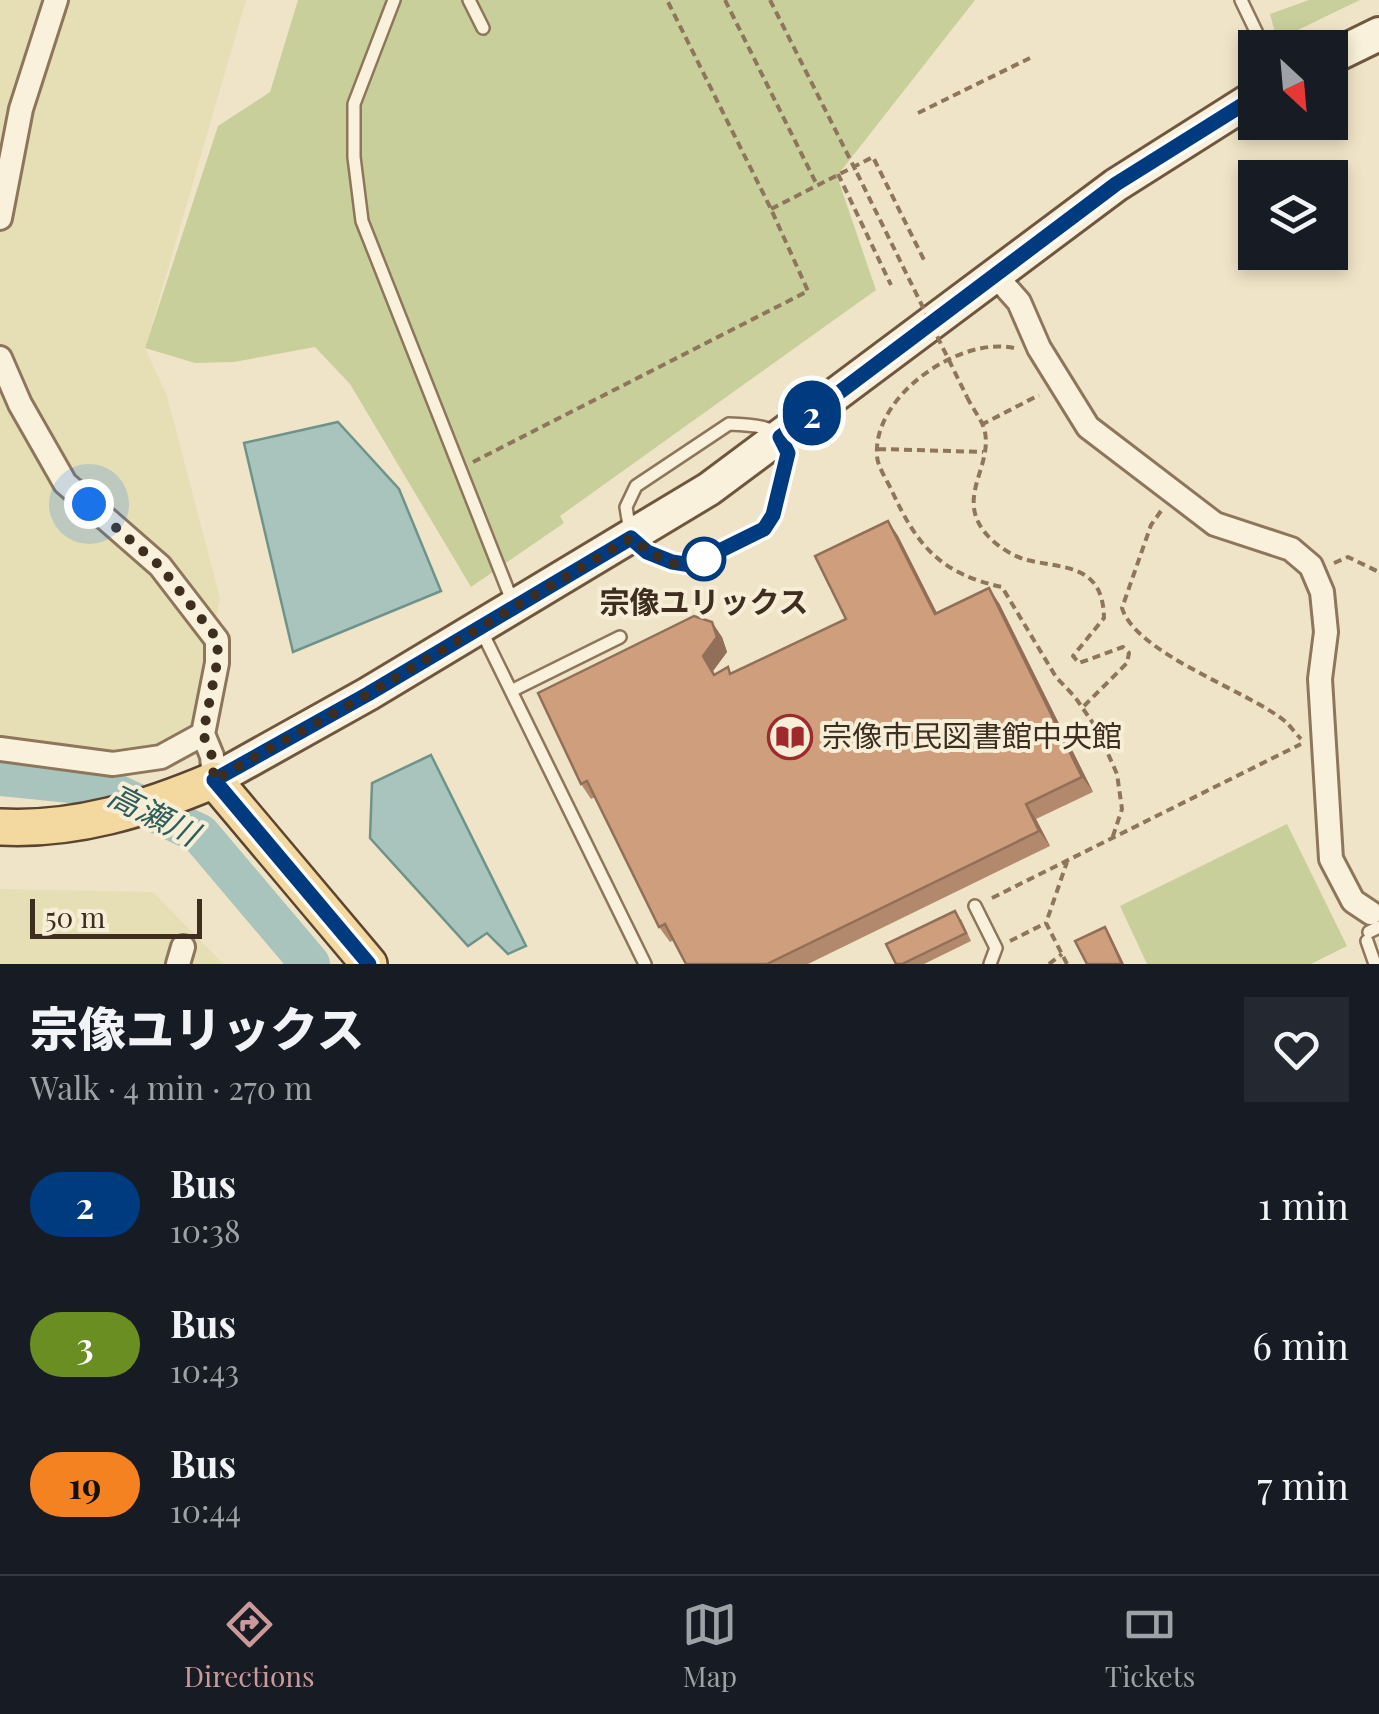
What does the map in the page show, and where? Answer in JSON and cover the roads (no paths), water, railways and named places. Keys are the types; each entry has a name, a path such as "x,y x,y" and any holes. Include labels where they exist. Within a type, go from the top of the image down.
{"main road":[{"path":"0,827 76,823 130,812 214,780 369,964"}],"street":[{"path":"0,218 21,109 56,0"},
{"path":"1348,49 1379,34"},
{"path":"0,358 20,404 66,483 160,566 218,640 203,734 212,756 214,780 480,628 709,489 1116,184 1238,108"},
{"path":"994,274 1019,302 1044,355 1088,427 1215,524 1291,549 1311,566 1322,592 1326,632 1320,679 1331,859 1372,928"},
{"path":"0,749 114,764 160,757 203,734"}],"lane":[{"path":"394,0 354,104 357,192 362,221 514,607"},
{"path":"468,0 483,28"},
{"path":"1241,0 1255,30"},
{"path":"631,538 647,552 691,565 764,529 773,515 788,453 780,437"},
{"path":"480,628 646,964"},
{"path":"511,691 620,636"},
{"path":"974,906 996,948 990,964"},
{"path":"1372,928 1375,964"}],"water":[{"path":"338,422 399,489 441,591 293,652 244,443"},
{"path":"431,755 526,946 508,954 487,933 468,946 370,838 372,783"}],"waterway":[{"name":"高瀬川","path":"0,776 100,786 200,834 310,964"}],"place":[{"name":"宗像ユリックス","path":"704,559"},
{"name":"宗像市民図書館中央館","path":"790,737"}]}
